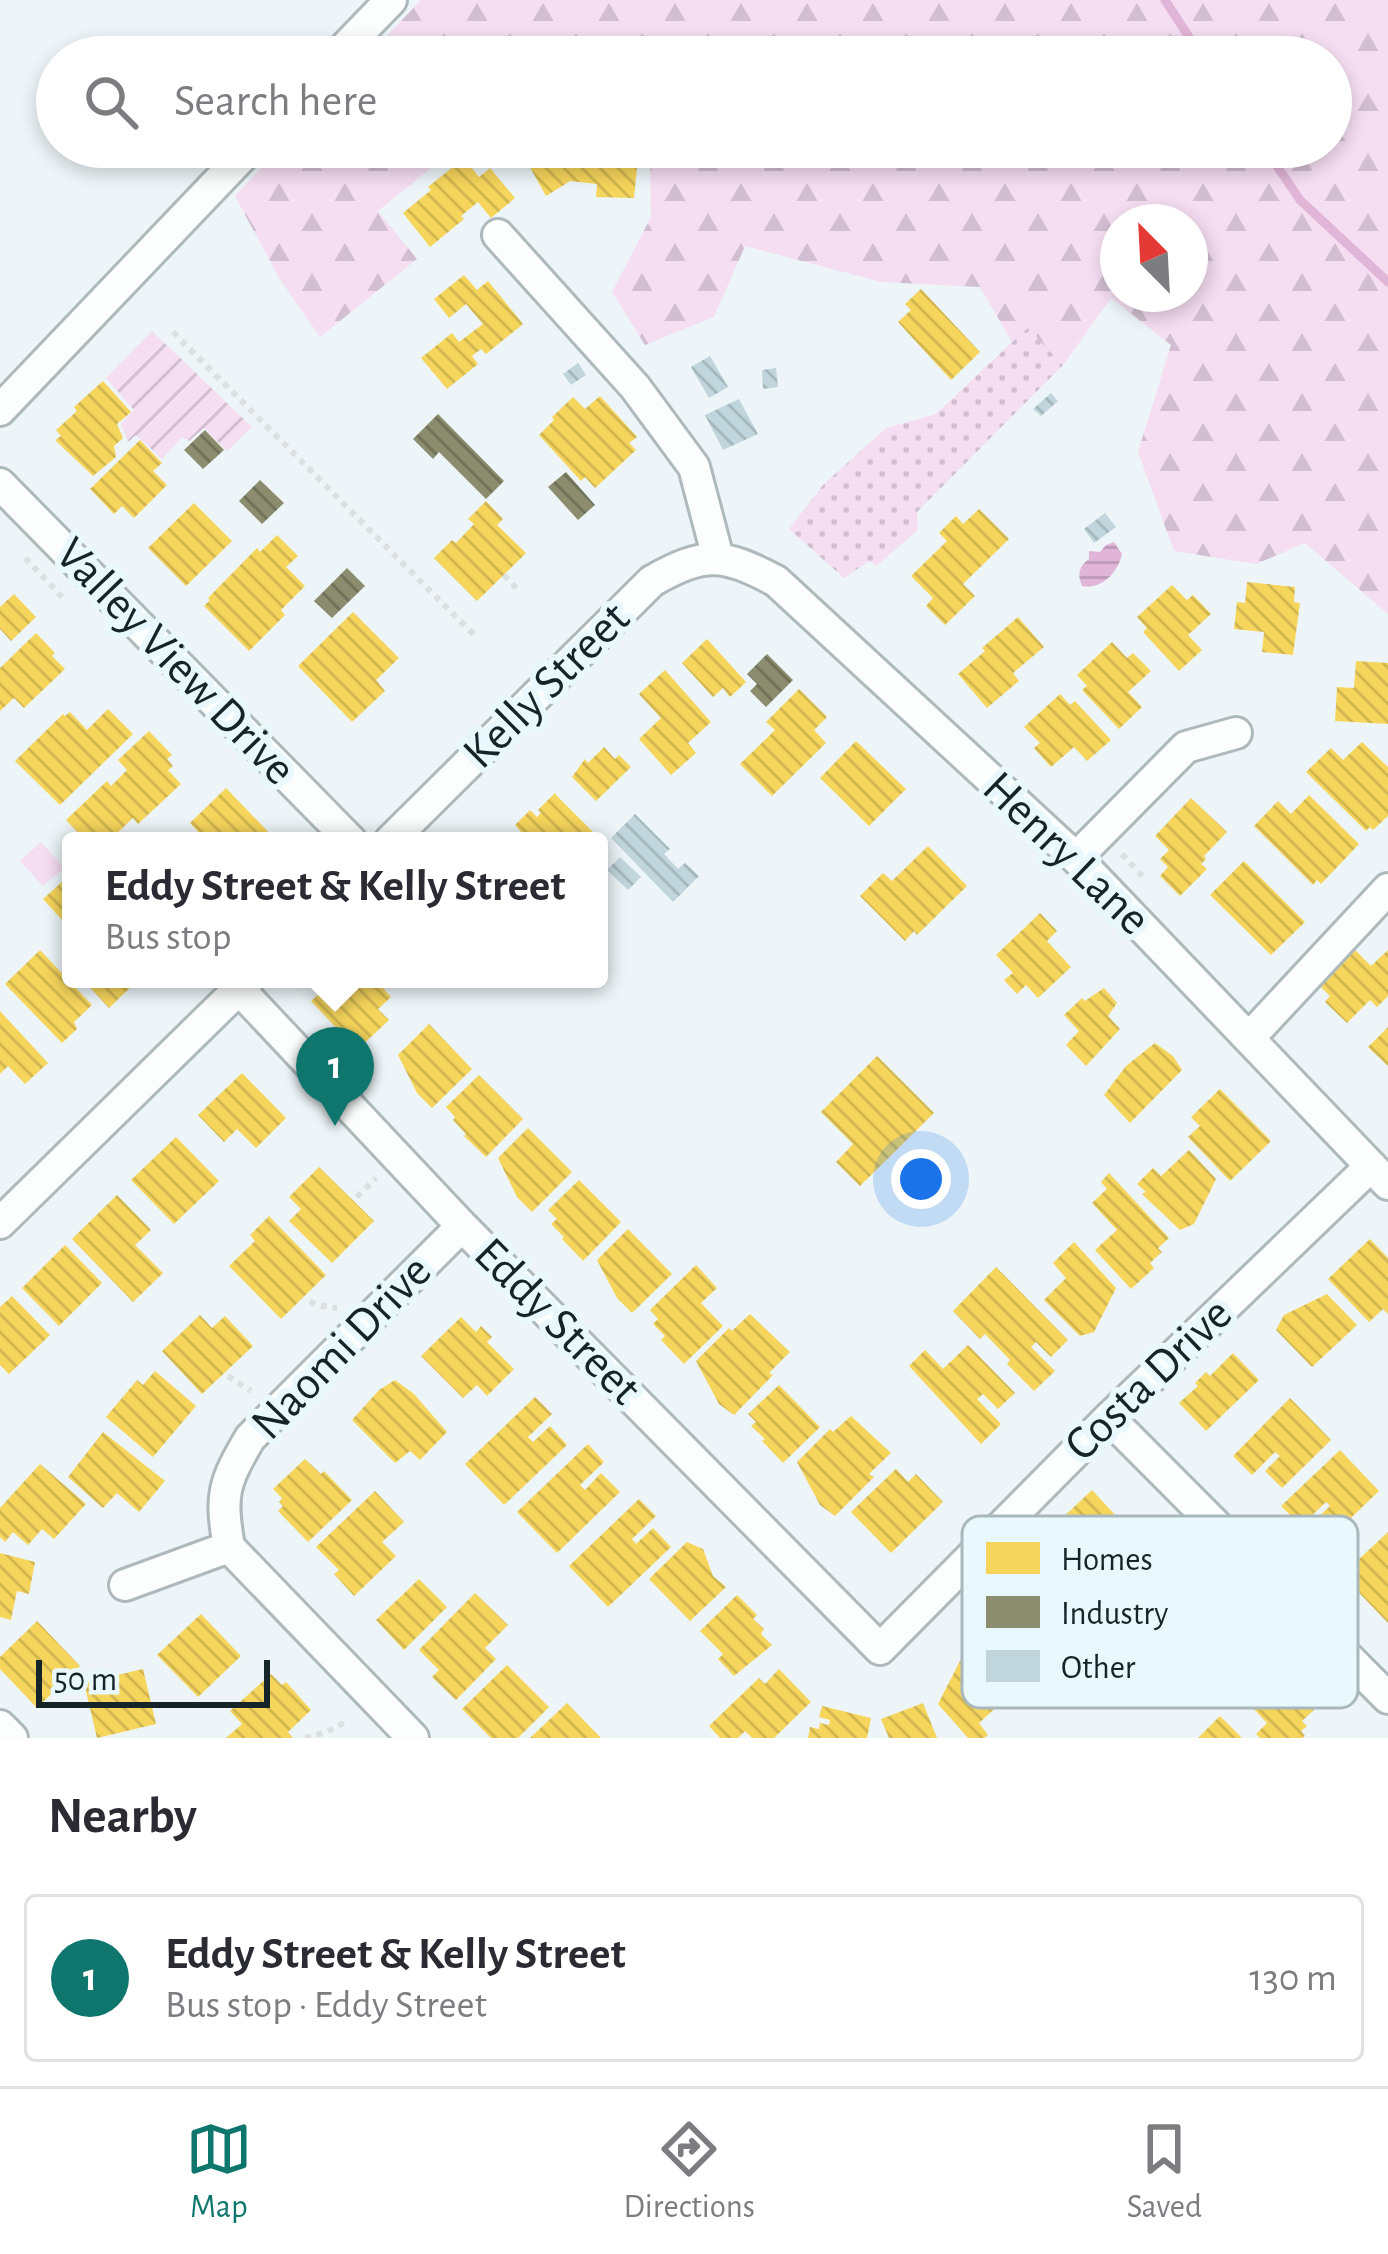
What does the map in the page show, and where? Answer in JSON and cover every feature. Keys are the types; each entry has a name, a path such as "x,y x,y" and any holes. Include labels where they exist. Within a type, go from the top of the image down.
{"street":[{"path":"356,36 391,0"},
{"path":"0,410 230,168"},
{"path":"498,235 635,387 694,467 718,558"},
{"name":"Valley View Drive","path":"0,484 342,832"},
{"name":"Kelly Street","path":"399,832 652,581 683,563 718,558"},
{"name":"Henry Lane","path":"718,558 745,564 776,581 1076,858 1379,1174"},
{"path":"1076,858 1186,747 1236,733"},
{"path":"1249,1038 1388,889"},
{"path":"0,1223 240,988"},
{"name":"Eddy Street","path":"248,988 462,1226 880,1649"},
{"name":"Costa Drive","path":"1012,1516 1109,1418 1379,1174"},
{"name":"Naomi Drive","path":"230,1547 223,1512 228,1475 250,1438 462,1226"},
{"path":"1109,1418 1207,1516"},
{"path":"125,1586 230,1547 413,1738"},
{"name":"Costa Drive","path":"880,1649 962,1566"},
{"path":"1358,1668 1388,1698"},
{"path":"0,1726 12,1738"}],"path":[{"path":"173,332 474,635"},
{"path":"24,556 64,599"},
{"path":"504,575 518,590"},
{"path":"1130,864 1144,879"},
{"path":"357,1197 376,1178"},
{"path":"310,1301 337,1308"},
{"path":"228,1376 251,1391"},
{"path":"305,1738 349,1720"}],"green space":[{"path":"421,0 1388,0 1388,614 1305,543 1256,564 1174,551 1138,452 1171,345 1129,312 1208,312 1208,204 1100,204 1101,312 1063,365 1028,328 1012,342 980,287 881,282 745,246 714,317 645,345 612,292 651,217 650,168 1352,168 1352,36 387,36"},
{"path":"261,168 431,168 378,211 417,259 320,337 279,278 235,196"},
{"path":"1028,327 1063,365 917,512 918,530 876,566 869,561 844,578 789,529 823,485 886,428 936,414"},
{"path":"152,331 252,427 227,451 204,428 189,441 182,437 162,459 136,435 128,442 121,424 134,410 106,378"},
{"path":"41,842 62,870 43,886 20,861"}],"shaded area":[{"path":"1114,542 1122,554 1113,573 1096,585 1082,586 1080,571 1089,551 1100,552"}],"building: Homes":[{"path":"452,168 472,168 479,177 490,168 515,198 491,218 478,202 430,247 403,213 431,190 428,187"},
{"path":"530,168 637,168 634,198 596,197 597,184 570,181 546,196"},
{"path":"464,275 477,290 488,281 523,324 486,354 481,349 472,356 478,364 447,389 421,358 452,333 459,342 483,324 466,304 449,318 434,299"},
{"path":"921,289 980,352 951,380 898,322 911,310 905,304"},
{"path":"103,381 131,412 117,424 123,438 114,446 116,457 93,476 55,440 61,436 56,430"},
{"path":"600,396 637,437 629,443 636,450 595,488 585,477 581,481 539,435 573,397 585,409"},
{"path":"140,440 162,463 153,471 167,485 134,518 122,506 114,514 90,489"},
{"path":"486,501 503,519 497,525 526,553 477,601 434,558 474,524 468,519"},
{"path":"194,503 232,541 186,586 148,548"},
{"path":"979,509 1009,539 963,584 975,596 945,625 926,606 933,598 911,576 947,541 939,533 956,516 963,524"},
{"path":"277,535 298,556 286,567 305,586 281,610 285,615 249,651 204,606 257,548 260,552"},
{"path":"1247,582 1295,587 1294,602 1300,603 1293,655 1262,652 1264,632 1234,629 1237,602 1245,603"},
{"path":"1172,585 1187,600 1193,595 1211,614 1188,635 1202,650 1179,671 1143,632 1147,628 1137,617"},
{"path":"14,594 36,617 11,641 0,629 0,607"},
{"path":"353,612 399,658 376,680 385,691 352,722 298,666"},
{"path":"1018,617 1044,647 1013,673 1019,681 987,708 958,674"},
{"path":"36,633 65,669 24,708 14,698 0,711 0,668"},
{"path":"707,639 746,682 730,697 723,688 713,697 682,663"},
{"path":"1112,642 1127,658 1133,653 1151,671 1128,692 1142,707 1119,729 1082,690 1087,686 1077,675"},
{"path":"1356,661 1388,663 1388,724 1335,721 1337,687 1354,688"},
{"path":"665,670 711,722 688,743 696,753 671,775 639,739 661,718 639,694"},
{"path":"799,689 827,717 814,730 826,743 772,796 740,764 775,730 766,722"},
{"path":"1060,694 1070,705 1075,701 1111,740 1087,761 1074,747 1051,767 1034,748 1040,743 1024,727"},
{"path":"108,709 133,734 60,805 15,761 63,714 70,712 87,730"},
{"path":"149,731 172,755 167,759 173,766 168,770 181,784 138,824 133,818 118,832 77,832 66,820 107,781 111,786 127,770 118,760"},
{"path":"856,741 906,789 869,826 820,778"},
{"path":"1362,742 1388,767 1388,816 1366,831 1306,772 1331,748 1343,760"},
{"path":"604,747 631,767 596,801 572,777 585,759 588,763"},
{"path":"226,788 268,832 198,832 190,823"},
{"path":"555,793 593,832 521,832 515,825 530,810 537,817"},
{"path":"1309,795 1359,844 1321,884 1317,880 1313,885 1254,826 1278,801 1291,814"},
{"path":"1191,798 1227,832 1204,856 1201,864 1207,869 1180,896 1160,876 1168,867 1160,859 1169,850 1155,836"},
{"path":"928,846 967,886 905,941 860,896 883,873 892,881"},
{"path":"1244,861 1305,922 1271,955 1210,895"},
{"path":"62,882 62,920 43,899"},
{"path":"1040,913 1057,931 1047,941 1071,967 1038,998 1026,985 1017,994 1004,980 1013,973 996,955"},
{"path":"1348,943 1371,966 1388,950 1388,996 1377,1007 1370,1000 1347,1023 1325,1002 1330,996 1320,986 1333,974 1328,969"},
{"path":"40,950 62,973 62,988 76,988 92,1005 62,1043 5,984"},
{"path":"90,988 130,988 109,1008"},
{"path":"326,988 383,988 391,997 378,1009 389,1020 357,1050 311,1001"},
{"path":"1104,988 1117,1003 1108,1016 1120,1029 1086,1066 1066,1045 1079,1031 1064,1015 1082,998 1085,1001"},
{"path":"0,1011 48,1063 25,1084 8,1066 0,1074"},
{"path":"429,1024 472,1069 432,1108 417,1093 398,1055"},
{"path":"1388,1027 1388,1066 1368,1047"},
{"path":"1155,1043 1182,1070 1130,1123 1104,1095 1126,1066"},
{"path":"877,1056 934,1113 860,1186 836,1162 853,1144 821,1112"},
{"path":"242,1073 286,1118 256,1148 237,1129 224,1142 198,1115"},
{"path":"479,1075 523,1119 486,1157 464,1136 446,1107"},
{"path":"1220,1089 1271,1141 1230,1181 1188,1137 1200,1126 1191,1117"},
{"path":"528,1128 572,1172 532,1212 517,1197 498,1158"},
{"path":"176,1137 219,1181 174,1224 131,1180"},
{"path":"1189,1150 1216,1179 1194,1224 1180,1230 1137,1184 1153,1168 1161,1176"},
{"path":"319,1167 374,1221 332,1263 289,1221 301,1209 289,1197"},
{"path":"1109,1173 1169,1238 1150,1263 1154,1268 1131,1289 1095,1250 1117,1230 1092,1203 1107,1189 1101,1182"},
{"path":"579,1180 621,1222 583,1261 551,1224 557,1219 548,1210"},
{"path":"117,1195 151,1230 135,1245 163,1273 133,1302 72,1239"},
{"path":"269,1216 326,1275 281,1319 229,1266 255,1241 250,1235"},
{"path":"628,1229 672,1274 632,1313 617,1298 597,1260"},
{"path":"1370,1239 1388,1258 1388,1314 1383,1309 1369,1322 1328,1279"},
{"path":"1074,1242 1116,1288 1094,1332 1080,1336 1044,1300 1066,1278 1053,1263"},
{"path":"65,1245 102,1283 59,1326 22,1288"},
{"path":"696,1265 717,1288 701,1303 723,1326 684,1364 661,1340 665,1336 653,1324 658,1319 650,1310"},
{"path":"996,1267 1068,1340 1051,1357 1036,1342 1031,1347 1055,1371 1034,1391 985,1334 980,1339 953,1311"},
{"path":"1327,1294 1357,1325 1312,1367 1276,1330 1284,1315"},
{"path":"12,1296 50,1335 9,1374 0,1365 0,1307"},
{"path":"750,1314 790,1352 734,1415 719,1404 696,1361"},
{"path":"200,1315 212,1328 225,1316 253,1346 202,1394 162,1351"},
{"path":"461,1317 476,1332 481,1326 492,1337 487,1342 514,1369 487,1396 477,1385 463,1398 421,1356"},
{"path":"968,1345 1015,1393 998,1409 983,1394 977,1399 1001,1424 981,1444 909,1366 925,1350 943,1369"},
{"path":"1233,1353 1259,1380 1206,1431 1179,1403 1206,1372 1210,1376"},
{"path":"155,1371 196,1406 153,1457 106,1417 137,1380 143,1385"},
{"path":"395,1380 447,1432 420,1460 410,1451 395,1463 352,1420"},
{"path":"779,1385 820,1427 783,1463 751,1426 756,1422 748,1414"},
{"path":"535,1397 552,1414 528,1437 533,1442 550,1426 567,1445 504,1505 465,1464"},
{"path":"1290,1398 1331,1440 1282,1488 1265,1471 1280,1456 1275,1452 1252,1475 1233,1456"},
{"path":"851,1416 891,1453 835,1516 820,1505 797,1462 830,1429 833,1432"},
{"path":"103,1432 165,1481 139,1512 117,1493 103,1508 68,1477"},
{"path":"588,1444 604,1462 580,1485 585,1490 601,1473 620,1492 557,1553 517,1512"},
{"path":"1340,1450 1379,1491 1353,1516 1319,1516 1330,1506 1326,1502 1311,1516 1291,1516 1281,1506"},
{"path":"305,1459 352,1500 308,1542 278,1511 282,1498 273,1489"},
{"path":"40,1464 86,1504 54,1539 42,1529 28,1545 13,1532 5,1542 0,1537 0,1508"},
{"path":"896,1469 908,1482 916,1474 943,1502 891,1553 851,1512"},
{"path":"1092,1490 1116,1516 1064,1516"},
{"path":"375,1491 404,1522 382,1542 396,1556 354,1596 334,1574 339,1570 316,1547"},
{"path":"639,1499 656,1516 632,1539 636,1544 653,1528 671,1547 608,1607 569,1566"},
{"path":"1388,1532 1388,1623 1358,1592 1358,1560"},
{"path":"687,1542 703,1549 713,1576 726,1587 690,1621 649,1579"},
{"path":"0,1553 35,1562 29,1594 17,1591 11,1620 0,1617"},
{"path":"419,1579 447,1607 404,1650 376,1620"},
{"path":"475,1593 508,1625 485,1648 496,1659 456,1700 432,1677 439,1670 419,1650"},
{"path":"737,1595 757,1615 753,1619 772,1645 734,1676 718,1659 723,1654 700,1631"},
{"path":"201,1614 241,1656 198,1697 157,1655"},
{"path":"37,1621 80,1666 37,1708 0,1669 0,1657"},
{"path":"960,1661 962,1708 996,1708 979,1723 988,1735 984,1738 968,1738 938,1704"},
{"path":"507,1665 549,1707 518,1738 491,1738 462,1709"},
{"path":"143,1669 156,1724 97,1738 84,1683"},
{"path":"779,1669 811,1702 774,1738 752,1738 745,1731 738,1738 720,1738 709,1726 759,1678 765,1684"},
{"path":"271,1674 282,1685 286,1682 311,1710 288,1732 293,1738 226,1738 242,1724 230,1711"},
{"path":"567,1703 601,1738 530,1738"},
{"path":"923,1703 937,1738 889,1738 881,1719"},
{"path":"822,1706 871,1718 867,1738 808,1738 810,1727 829,1725 830,1720 819,1717"},
{"path":"1253,1708 1314,1710 1302,1721 1307,1726 1301,1731 1302,1738 1260,1738 1256,1734 1267,1723"},
{"path":"1220,1716 1242,1738 1198,1738"}],"building: Industry":[{"path":"438,414 504,481 486,499 439,452 433,459 413,439"},
{"path":"205,430 224,450 203,469 184,450"},
{"path":"566,472 595,505 578,520 548,487"},
{"path":"260,480 284,503 262,524 239,501"},
{"path":"347,568 365,586 332,618 314,601"},
{"path":"767,654 793,680 766,707 750,691 757,684 747,674"}],"building: Other":[{"path":"710,356 728,387 709,398 691,367"},
{"path":"578,363 586,375 571,385 563,374"},
{"path":"776,368 778,387 763,389 762,370"},
{"path":"1051,393 1058,401 1041,416 1033,409"},
{"path":"739,399 758,434 723,450 705,415"},
{"path":"1105,513 1116,527 1094,543 1084,529"},
{"path":"635,814 670,849 664,854 678,869 685,863 699,876 673,902 611,838"},
{"path":"620,857 641,877 628,890 608,869"}],"waterway":[{"path":"1165,0 1188,36"},
{"path":"1278,168 1300,200 1388,282"}],"place":[{"name":"Eddy Street & Kelly Street","path":"335,1126"}]}
